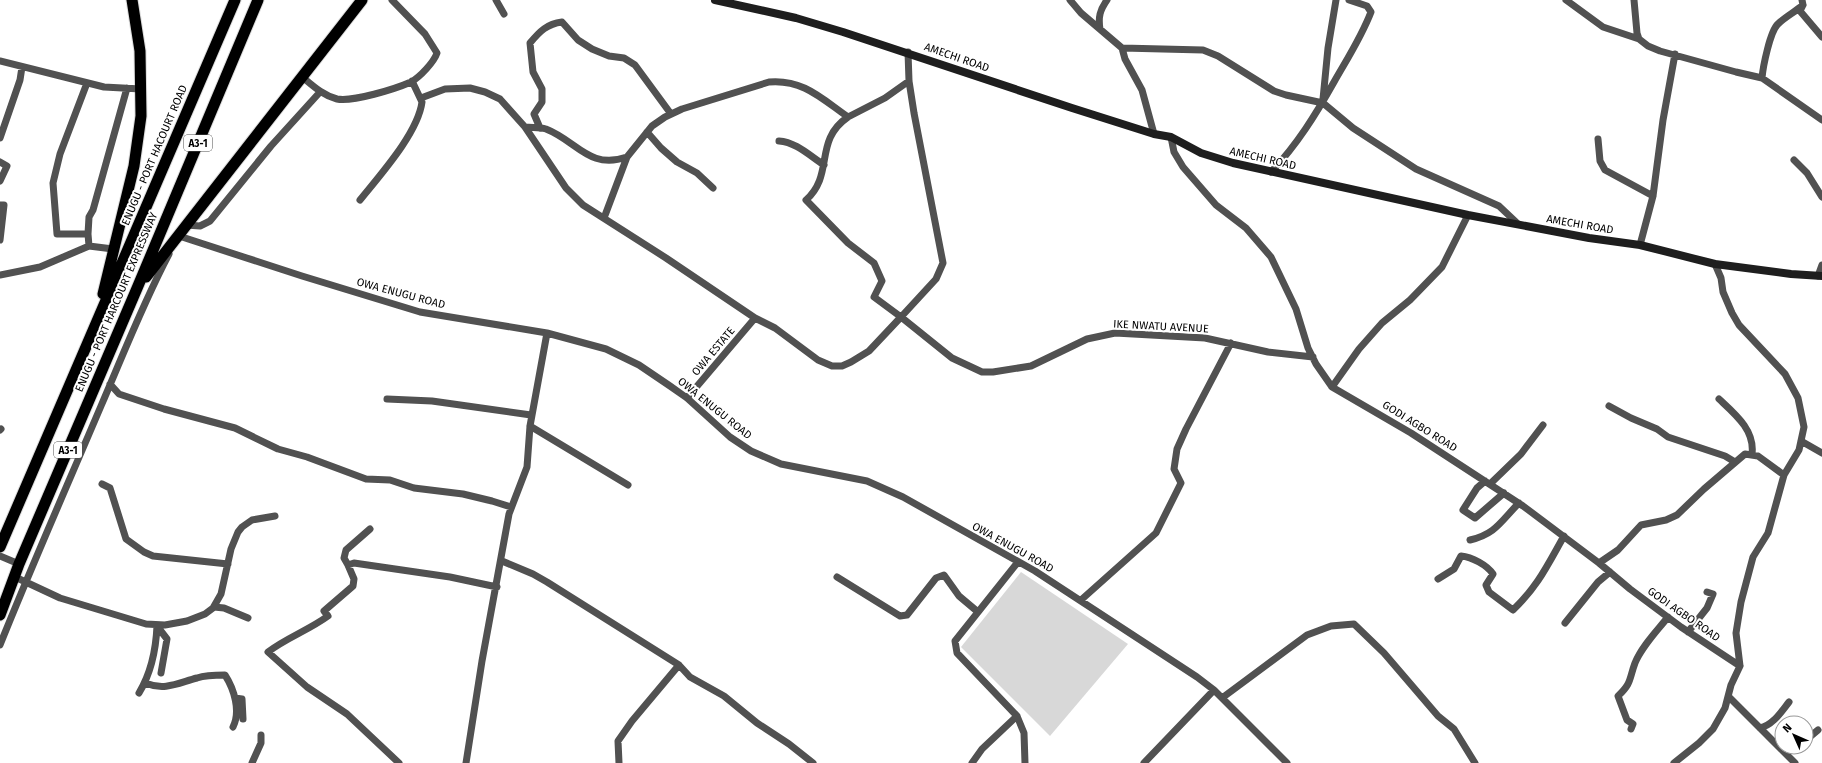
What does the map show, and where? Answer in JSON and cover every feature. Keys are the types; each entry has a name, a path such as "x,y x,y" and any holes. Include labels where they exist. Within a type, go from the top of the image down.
{"highway":[{"path":"98,320 113,249 134,166 141,116 140,51 132,0"},
{"name":"ENUGU - PORT HACOURT ROAD","path":"98,320 235,0"},
{"name":"ENUGU - PORT HARCOURT EXPRESSWAY","path":"0,615 19,564 258,0"},
{"path":"138,286 179,236 301,76 362,0"},
{"name":"ENUGU - PORT HARCOURT EXPRESSWAY","path":"0,547 98,320"}],"main road":[{"name":"AMECHI ROAD","path":"715,0 796,18 908,52 1072,108 1154,134 1171,137 1200,152 1233,163 1468,215 1517,223 1589,238 1640,245 1716,264 1754,270 1820,276"}],"street":[{"path":"301,76 320,92 338,99 354,99 412,81 428,66 437,52 425,34 392,0"},
{"path":"496,0 504,14"},
{"path":"1070,0 1122,48 1125,59 1142,90 1154,134"},
{"path":"1100,29 1098,18 1102,7 1107,0"},
{"path":"1323,103 1328,48 1336,0"},
{"path":"1271,172 1284,158 1323,103 1358,42 1371,12 1367,6 1349,0"},
{"path":"1566,0 1604,27 1639,39 1648,46 1660,51 1762,78 1822,120"},
{"path":"1634,0 1636,33 1639,39"},
{"path":"1803,3 1800,11 1822,37"},
{"path":"1762,78 1763,64 1772,33 1777,25 1803,3"},
{"path":"540,128 534,114 542,102 542,89 533,72 530,42 541,30 551,23 562,22 578,40 592,50 610,56 624,58 634,65 671,114"},
{"path":"1122,48 1203,50 1218,56 1274,91 1286,96 1323,103 1353,128 1416,169 1499,206 1517,223"},
{"path":"421,98 445,89 470,88 485,92 500,99 525,127 574,197 604,218 686,270 755,318 775,328 818,360 832,366 842,366 869,352 936,279 943,263 910,81 908,52"},
{"path":"1640,245 1653,196 1675,54"},
{"path":"0,61 87,83 141,89"},
{"path":"0,138 20,80 22,67"},
{"path":"360,200 386,168 412,128 421,110 421,98 412,81"},
{"path":"604,218 627,157 652,126 671,114 769,82 781,81 794,83 809,90 848,117"},
{"path":"779,141 790,143 824,165 831,134 838,124 848,117 885,98 910,81"},
{"path":"87,83 60,154 53,183 57,234 88,234"},
{"path":"89,246 89,217 93,210 127,88"},
{"path":"186,225 200,226 210,221 271,146 320,92"},
{"path":"525,127 546,129 577,148 602,160 615,161 627,157"},
{"path":"647,132 661,148 677,162 697,173 713,188"},
{"name":"GODI AGBO ROAD","path":"1171,137 1174,152 1183,167 1210,198 1246,228 1271,257 1296,309 1308,348 1316,364 1332,387 1416,436 1519,503 1599,563 1630,590 1688,632 1740,666"},
{"path":"1598,139 1600,161 1605,170 1653,196"},
{"path":"1794,160 1807,173 1822,197"},
{"path":"0,162 7,166 0,181"},
{"name":"IKE NWATU AVENUE","path":"824,165 818,188 806,200 848,243 874,263 882,281 874,297 952,358 982,372 993,372 1031,366 1088,339 1115,333 1205,338 1268,352 1313,357"},
{"path":"0,206 4,205 0,240"},
{"path":"1332,387 1359,349 1382,323 1410,300 1442,268 1468,215"},
{"path":"0,645 150,290 179,236"},
{"name":"OWA ENUGU ROAD","path":"179,236 420,312 547,333 617,353 639,365 687,398 730,437 769,460 795,468 866,481 903,497 1018,562 1081,600 1197,677 1214,690 1287,763"},
{"path":"0,275 40,267 89,246 113,249"},
{"path":"1674,763 1699,743 1713,729 1723,713 1729,697 1731,685 1740,666 1736,633 1741,602 1753,557 1768,533 1784,475 1799,450 1804,427 1798,398 1785,374 1739,325 1723,292 1721,278 1716,264"},
{"path":"1820,276 1822,265"},
{"name":"OWA ESTATE","path":"687,398 755,318"},
{"path":"466,763 482,661 511,508 527,467 531,415 547,333"},
{"path":"1081,600 1156,533 1181,483 1174,469 1177,449 1231,343"},
{"path":"110,384 119,394 164,409 235,428 278,449 307,457 366,479 390,480 414,488 463,494 492,501 511,508"},
{"path":"387,399 432,401 531,415"},
{"path":"1719,399 1738,415 1754,444 1752,454"},
{"path":"1609,406 1631,418 1657,429 1668,437 1719,454 1735,462"},
{"path":"1504,493 1488,505 1475,518 1463,510 1477,488 1488,482 1521,454 1543,425"},
{"path":"530,426 628,485"},
{"path":"1800,441 1822,454"},
{"path":"1599,563 1618,550 1641,525 1666,520 1677,515 1745,454 1752,454 1761,457 1784,475"},
{"path":"102,484 110,488 126,539 144,552 153,556 228,564"},
{"path":"1470,540 1484,536 1494,530 1519,503"},
{"path":"15,577 60,598 157,626 187,621 205,614 214,607 221,594 231,549 238,532 242,527 252,520 275,516"},
{"path":"370,529 346,550 344,558 351,564 450,577 497,587"},
{"path":"1438,578 1454,569 1461,556 1474,560 1489,567 1493,574 1486,585 1488,592 1513,610 1528,596 1546,571 1564,536"},
{"path":"0,556 19,564"},
{"path":"502,561 533,574 547,582 679,665 690,677 724,696 757,723 789,744 813,763"},
{"path":"1018,562 955,641 955,650 1017,716 1024,733 1025,763"},
{"path":"351,564 354,579 353,586 324,611 328,616 306,630 278,644 268,652 308,687 347,714 399,763"},
{"path":"1565,623 1598,582 1610,572"},
{"path":"837,578 900,616 907,615 936,578 944,575 960,596 978,612"},
{"path":"1688,632 1707,608 1713,594 1707,592"},
{"path":"214,607 224,608 248,618"},
{"path":"1631,729 1633,724 1627,720 1618,696 1626,689 1632,679 1635,663 1649,641 1668,617"},
{"path":"1222,698 1307,635 1331,626 1354,624 1384,653 1438,716 1454,729 1475,763"},
{"path":"157,626 167,639 162,673"},
{"path":"139,693 145,683 156,649 157,626"},
{"path":"619,763 618,741 632,721 679,665"},
{"path":"145,683 154,687 163,687 181,685 188,680 204,676 225,675 232,685 235,698 237,719 233,727"},
{"path":"1144,763 1214,690"},
{"path":"1729,697 1774,742"},
{"path":"235,698 242,699 243,719"},
{"path":"1760,728 1767,726 1773,721 1789,702"},
{"path":"972,763 982,749 1017,716"},
{"path":"1814,733 1818,730"},
{"path":"252,763 261,743 261,735"},
{"path":"1787,755 1795,763"}],"shaded area":[{"path":"1021,572 1128,644 1050,736 961,647"}]}
